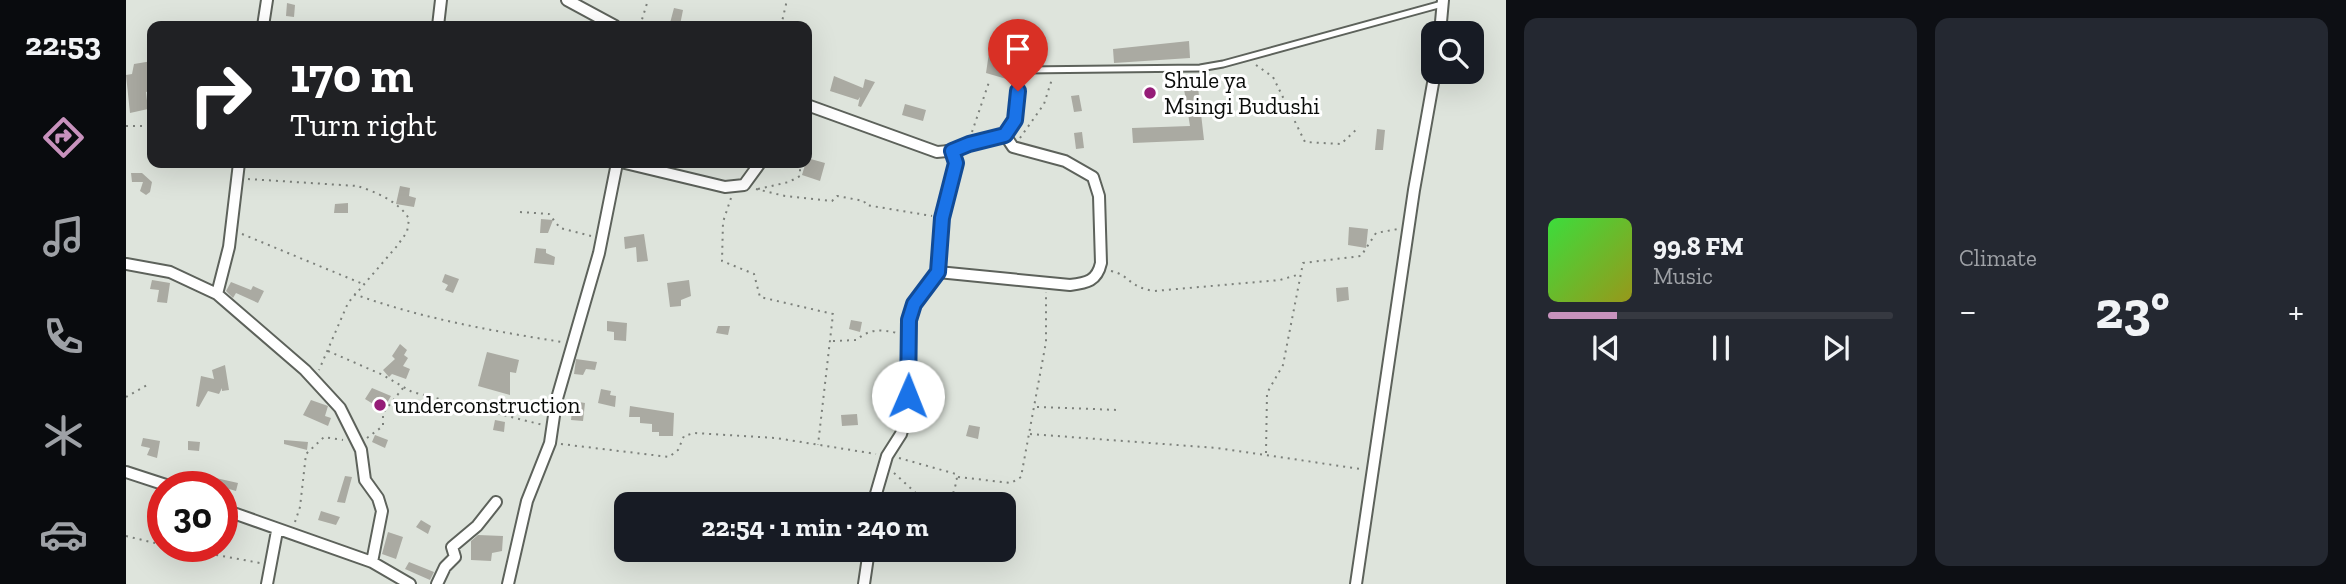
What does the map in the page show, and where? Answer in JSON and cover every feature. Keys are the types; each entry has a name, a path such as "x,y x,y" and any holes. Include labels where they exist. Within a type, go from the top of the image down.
{"street":[{"path":"264,21 267,0"},
{"path":"439,21 442,0"},
{"path":"567,0 606,21"},
{"path":"1441,21 1443,2"},
{"path":"1356,584 1408,229 1433,84"},
{"path":"812,107 937,152 952,151 1005,135 1013,147 1065,161 1093,177 1099,196 1100,268 1095,278 1083,284 1040,283 938,272"},
{"path":"876,492 886,458 901,434 906,417 908,336 914,304 938,272 942,218 956,163 952,151"},
{"path":"217,294 231,230 238,168"},
{"path":"508,584 527,501 550,443 556,402 602,239 616,168"},
{"path":"648,168 737,187 748,182 757,168"},
{"path":"126,264 170,272 217,294 315,380 343,413 357,444 365,480 378,498 382,512 380,536 372,562"},
{"path":"126,472 147,479"},
{"path":"437,584 445,567 455,557 452,547 477,526 496,502"},
{"path":"238,515 290,536 372,562 410,584"},
{"path":"267,584 277,531"},
{"path":"864,584 867,562"}],"lane":[{"path":"1005,135 1018,111 1021,72 1200,68 1246,59 1443,2"}],"path":[{"path":"642,21 648,0"},
{"path":"782,21 788,0"},
{"path":"1246,59 1273,77 1298,123 1304,141 1341,144 1359,127"},
{"path":"1013,147 1044,104 1054,71"},
{"path":"969,144 976,112 990,79"},
{"path":"126,126 147,126"},
{"path":"755,189 795,180 800,176 800,168"},
{"path":"237,180 279,179 312,185 356,186 374,191 405,212 409,219 407,232 354,293 315,380"},
{"path":"818,446 833,314 760,297 754,274 722,261 723,222 737,187 785,197 832,201 837,196 864,201 866,205 942,218"},
{"path":"520,212 549,214 560,228 602,239"},
{"path":"1266,454 1267,393 1283,365 1299,274 1307,261 1361,256 1378,231 1408,229"},
{"path":"231,230 363,284"},
{"path":"1100,268 1121,274 1135,287 1154,291 1280,280 1299,274"},
{"path":"550,443 669,457 678,450 684,436 694,433 776,438 953,472 957,477 1017,481 1036,407 1046,342 1049,302 1040,283"},
{"path":"354,293 383,304 502,333 573,344"},
{"path":"831,340 857,340 863,334 876,331 908,336"},
{"path":"327,350 404,387 438,399 553,427"},
{"path":"126,397 149,384"},
{"path":"290,536 300,508 306,454 324,437 357,444 383,426 383,413 404,387"},
{"path":"1036,407 1119,410"},
{"path":"1030,434 1266,454 1372,470"},
{"path":"886,458 897,478 914,492"},
{"path":"953,492 957,477"},
{"path":"126,537 147,541"},
{"path":"238,561 272,564"}],"building":[{"path":"287,3 295,5 294,17 286,16"},
{"path":"674,8 683,10 681,21 671,21"},
{"path":"1189,41 1190,58 1114,63 1113,49"},
{"path":"990,46 1017,52 1010,80 986,73"},
{"path":"147,62 147,109 130,113 126,75 132,74 134,64"},
{"path":"834,76 863,88 865,79 875,82 861,107 858,106 860,97 858,100 830,91"},
{"path":"1198,87 1204,140 1133,143 1132,128 1190,126 1184,89"},
{"path":"1079,95 1082,111 1074,112 1071,96"},
{"path":"1298,101 1307,102 1306,115 1296,114"},
{"path":"905,104 926,110 923,121 902,115"},
{"path":"1377,129 1385,130 1383,150 1375,150"},
{"path":"1082,132 1084,148 1076,149 1074,133"},
{"path":"812,159 825,163 820,181 802,175 804,168 812,168"},
{"path":"131,173 142,173 152,182 150,192 146,195 140,191 143,182 132,182"},
{"path":"400,186 410,188 409,196 416,198 414,207 396,204"},
{"path":"348,203 348,213 334,213 335,204"},
{"path":"541,219 553,220 548,233 540,233"},
{"path":"1349,227 1368,229 1366,248 1348,245"},
{"path":"644,234 648,261 637,262 636,247 625,249 624,237"},
{"path":"536,248 546,249 546,253 555,257 554,265 534,263"},
{"path":"445,274 459,279 453,293 445,290 448,285 442,282"},
{"path":"152,280 170,283 167,303 157,302 159,290 150,289"},
{"path":"689,280 691,296 681,300 681,306 670,307 667,283"},
{"path":"231,282 251,290 253,286 264,291 258,303 236,293 233,298 226,291"},
{"path":"1348,287 1349,300 1337,302 1336,288"},
{"path":"851,320 862,322 860,332 849,329"},
{"path":"607,321 627,323 626,341 614,340 614,332 607,331"},
{"path":"718,326 730,326 728,335 716,333"},
{"path":"400,344 407,350 404,355 408,358 403,366 410,369 406,379 392,374 389,377 383,370 395,359 392,356"},
{"path":"487,352 519,360 516,373 510,372 510,395 478,386"},
{"path":"576,359 597,362 595,370 586,369 583,375 574,374"},
{"path":"225,365 229,390 222,391 222,388 219,394 208,391 199,407 196,406 201,376 214,379 212,370"},
{"name":"underconstruction","path":"372,388 391,396 383,410 365,399"},
{"path":"601,389 611,391 610,395 616,396 615,407 598,403"},
{"path":"311,400 328,406 325,416 331,418 328,426 303,415"},
{"path":"573,401 585,403 583,421 571,420"},
{"path":"630,406 674,413 673,436 659,436 659,432 652,432 652,424 640,423 640,417 629,417"},
{"path":"857,414 858,425 842,426 841,415"},
{"path":"495,420 505,422 504,432 493,430"},
{"path":"969,425 980,427 978,439 966,436"},
{"path":"375,435 388,440 385,448 372,442"},
{"path":"143,438 160,441 157,458 147,455 150,448 141,446"},
{"path":"284,440 308,442 307,450 284,444"},
{"path":"188,441 200,442 199,451 188,450"},
{"path":"345,476 352,477 345,503 337,502"},
{"path":"321,511 340,517 336,525 318,520"},
{"path":"421,520 431,526 428,534 416,527"},
{"path":"388,532 403,537 396,559 382,554"},
{"path":"478,535 503,536 502,551 492,553 491,561 471,560 471,541"},
{"path":"409,562 434,572 430,580 405,569"}],"place":[{"name":"Shule ya Msingi Budushi","path":"1150,93"},
{"name":"underconstruction","path":"380,405"}],"route":[{"path":"908,396 909,320 918,296 938,272 942,218 956,163 952,151 1005,135 1018,111 1018,91"}]}
